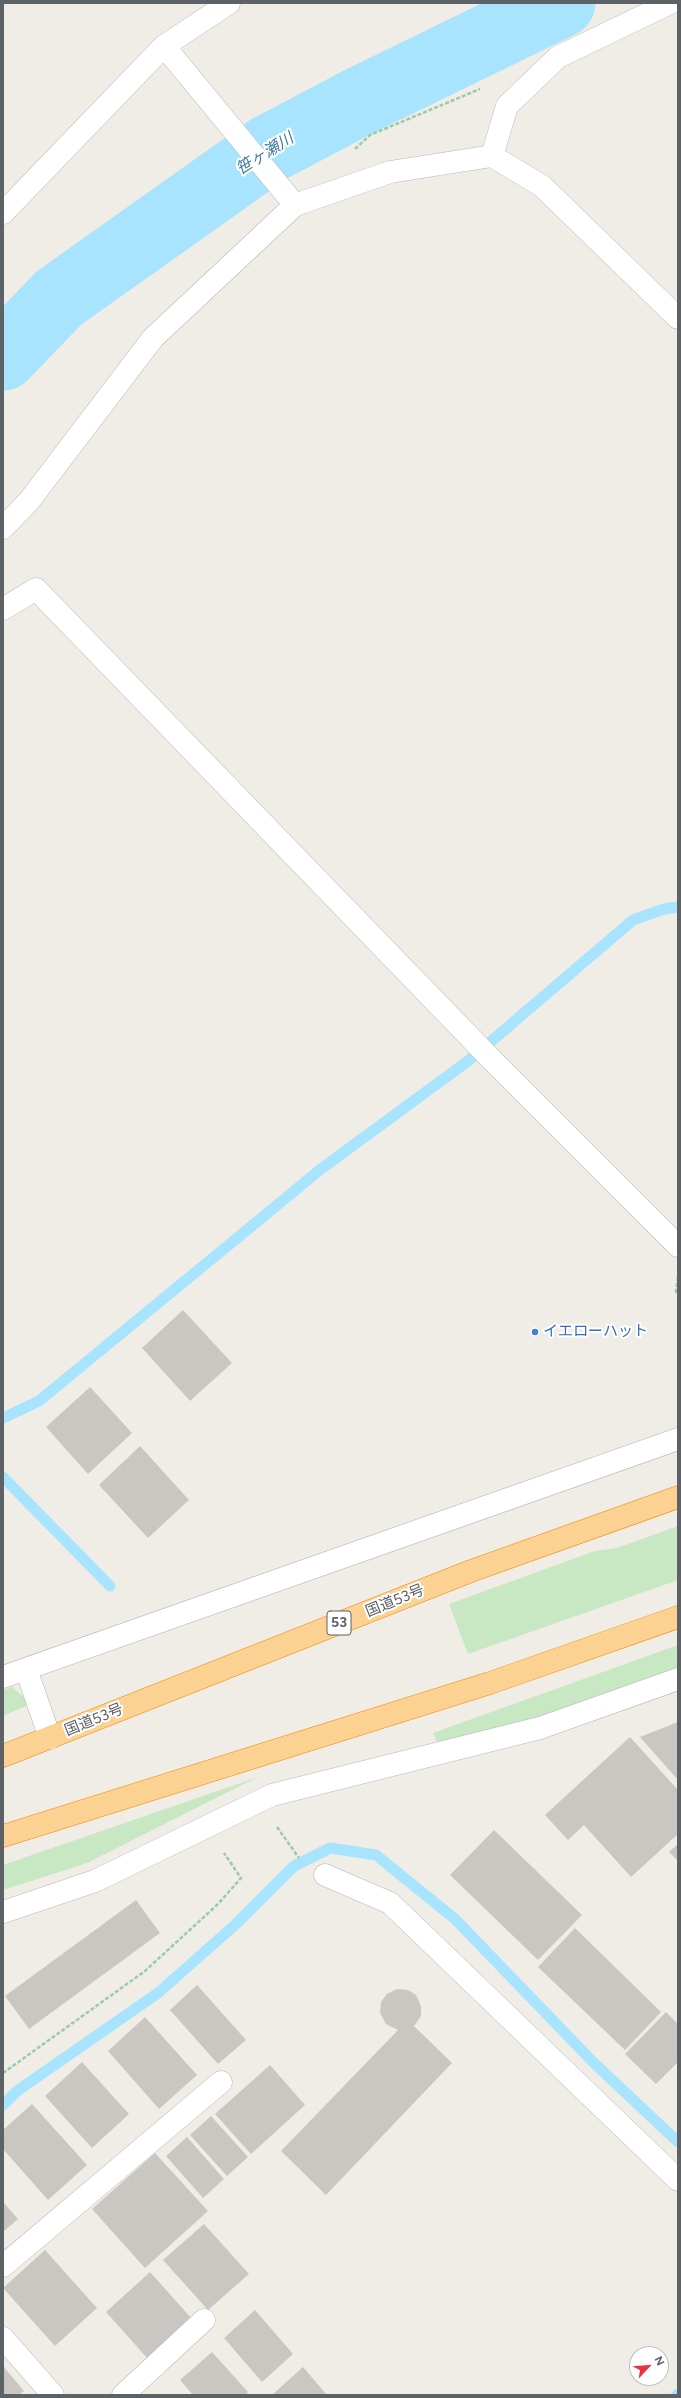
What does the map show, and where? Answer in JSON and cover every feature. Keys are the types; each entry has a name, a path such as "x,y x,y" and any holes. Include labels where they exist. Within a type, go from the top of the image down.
{"highway":[{"name":"国道53号","path":"3,1756 471,1571 678,1497"},
{"path":"3,1836 490,1683 678,1617"}],"street":[{"path":"3,213 164,46 230,3"},
{"path":"492,156 507,106 558,57 670,3"},
{"path":"164,46 295,205"},
{"path":"3,528 29,501 154,338 295,205 390,172 492,156 542,186 678,318"},
{"path":"3,609 36,590 492,1060 678,1246"},
{"path":"3,1677 678,1439"},
{"path":"26,1669 50,1738"},
{"path":"3,1912 95,1881 272,1795 540,1728 678,1679"},
{"path":"325,1874 390,1903 678,2180"},
{"path":"3,2266 221,2082"},
{"path":"124,2395 204,2320"},
{"path":"3,2338 53,2395"}],"path":[{"path":"353,151 370,135 481,89"},
{"path":"678,1276 676,1292 678,1294"},
{"path":"275,1824 292,1847"},
{"path":"3,2073 145,1971 218,1904 241,1878 220,1848"}],"green space":[{"path":"678,1526 678,1580 468,1654 449,1604 595,1551 617,1548"},
{"path":"678,1645 678,1668 543,1716 439,1746 433,1733"},
{"path":"12,1687 27,1699 26,1706 3,1716 3,1690"},
{"path":"258,1777 87,1863 3,1890 3,1865"}],"building":[{"path":"183,1310 232,1363 190,1401 142,1348"},
{"path":"90,1387 132,1433 88,1474 46,1427"},
{"path":"140,1446 189,1500 148,1538 99,1485"},
{"path":"678,1722 678,1780 640,1737"},
{"path":"630,1737 678,1790 678,1834 631,1877 584,1825 568,1840 545,1815"},
{"path":"494,1830 582,1915 538,1960 450,1875"},
{"path":"678,1844 678,1861 669,1852"},
{"path":"136,1900 160,1933 29,2029 5,1996"},
{"path":"575,1928 661,2012 625,2050 538,1967"},
{"path":"197,1985 246,2040 218,2064 170,2010"},
{"path":"397,1989 408,1990 416,1995 421,2006 421,2016 414,2026 452,2063 326,2195 281,2151 398,2030 386,2024 380,2013 381,2002 387,1994"},
{"path":"666,2012 678,2024 678,2062 656,2084 625,2054"},
{"path":"145,2017 197,2075 159,2109 108,2051"},
{"path":"82,2062 129,2114 92,2148 45,2096"},
{"path":"270,2065 305,2105 251,2154 215,2114"},
{"path":"32,2104 87,2165 48,2200 3,2149 3,2130"},
{"path":"211,2116 248,2157 227,2176 190,2135"},
{"path":"187,2137 224,2179 203,2198 166,2156"},
{"path":"155,2153 208,2211 145,2268 92,2209"},
{"path":"3,2202 18,2219 3,2232"},
{"path":"204,2224 249,2274 208,2310 163,2260"},
{"path":"45,2250 97,2308 55,2346 3,2288"},
{"path":"150,2272 192,2319 148,2359 106,2312"},
{"path":"255,2310 293,2354 262,2382 224,2338"},
{"path":"212,2352 248,2392 245,2395 193,2395 180,2380"},
{"path":"3,2366 24,2391 19,2395 3,2395"},
{"path":"303,2367 327,2395 272,2395"}],"waterway":[{"name":"笹ヶ瀬川","path":"3,356 59,298 269,149 360,101 561,3"},
{"path":"3,1418 39,1401 321,1169 468,1061 633,920 664,909 678,907"},
{"path":"3,1477 110,1586"},
{"path":"3,2105 17,2091 158,1993 236,1924 294,1866 330,1848 376,1855 455,1919 594,2063 678,2142"}],"place":[{"name":"イエローハット","path":"535,1332"}]}
